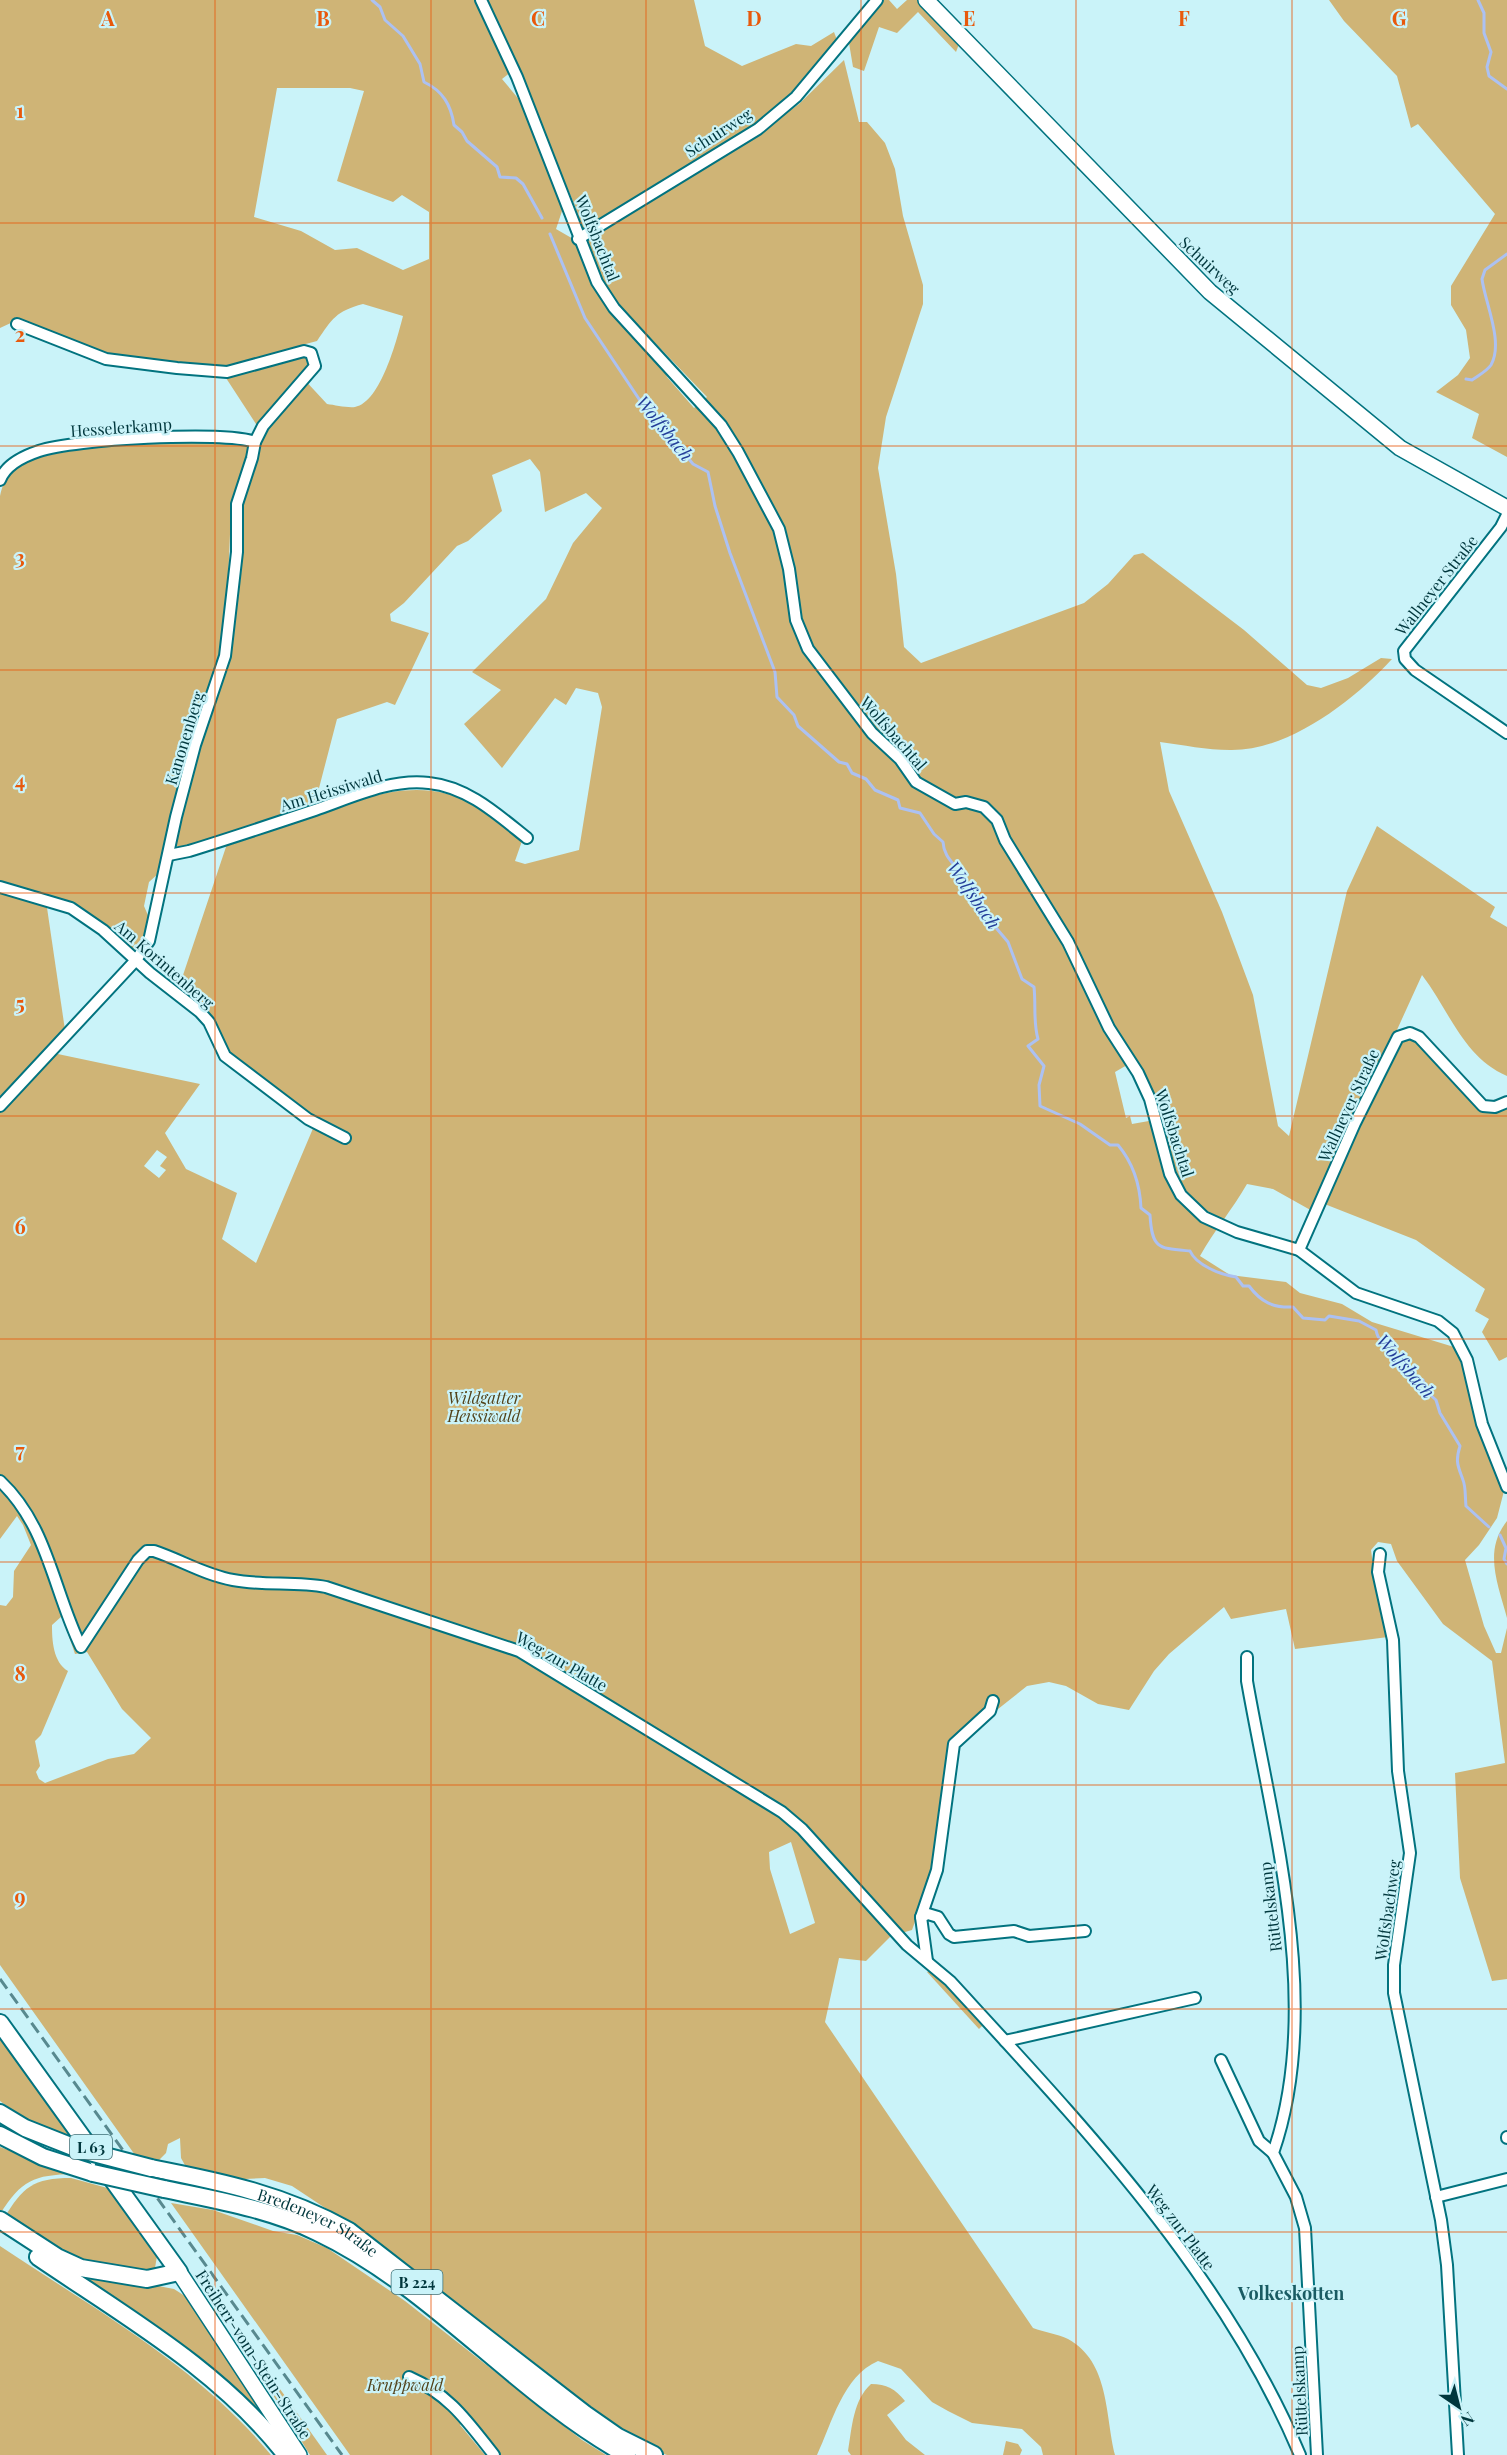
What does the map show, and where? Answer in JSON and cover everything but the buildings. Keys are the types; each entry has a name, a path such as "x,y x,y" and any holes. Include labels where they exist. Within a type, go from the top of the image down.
{"main road":[{"name":"Schuirweg","path":"926,0 1210,292 1400,448 1507,508"},
{"name":"L 63","path":"0,2023 179,2272"},
{"name":"Bredeneyer Straße","path":"0,2112 25,2128 78,2149 269,2194 322,2216 349,2231 585,2414 618,2437 654,2455"},
{"name":"Bredeneyer Straße","path":"0,2135 43,2157 93,2173 271,2214 316,2231 399,2283 578,2424 627,2455"},
{"path":"0,2220 57,2257 81,2268 147,2279 179,2272"},
{"path":"0,2232 184,2356 228,2391 264,2426 286,2455"},
{"name":"Freiherr-vom-Stein-Straße","path":"179,2272 299,2455"}],"street":[{"name":"Wolfsbachtal","path":"481,0 517,77 553,165 578,239 597,282 614,308 721,425 779,529 789,569 796,620 808,649 872,733 900,759 916,782 955,804 966,802 984,807 997,820 1005,840 1068,942 1109,1028 1138,1073 1150,1099 1170,1174 1181,1195 1204,1217 1237,1232 1299,1250 1356,1293 1438,1321 1453,1333 1467,1360 1482,1424 1507,1487"},
{"name":"Schuirweg","path":"578,239 758,129 796,97 877,0"},
{"name":"Kanonenberg","path":"0,1106 136,960 149,941 195,746 225,656 236,562 237,504 255,442 263,426 315,366 311,353 304,351 240,370 213,372 177,368 106,358 16,324"},
{"name":"Hesselerkamp","path":"0,480 17,459 41,450 62,446 176,438 243,438 255,442"},
{"name":"Wallneyer Straße","path":"1507,515 1501,527 1404,651 1407,663 1415,670 1507,733"},
{"name":"Am Heissiwald","path":"169,855 189,851 365,792 405,783 429,783 450,788 482,803 527,838"},
{"name":"Am Korintenberg","path":"0,886 71,908 103,930 200,1012 208,1022 225,1056 308,1119 345,1138"},
{"name":"Wallneyer Straße","path":"1299,1250 1355,1123 1398,1037 1410,1033 1419,1037 1483,1106 1495,1107 1507,1102"},
{"name":"Weg zur Platte","path":"0,1481 24,1507 34,1525 81,1647 138,1560 150,1550 208,1574 236,1581 308,1583 326,1587 502,1643 553,1670 670,1746 782,1812 802,1828 892,1926 907,1946 950,1981 1005,2041 1178,2245 1216,2299 1263,2377 1300,2455"},
{"name":"Wolfsbachweg","path":"1380,1554 1378,1572 1393,1640 1398,1771 1410,1853 1394,1965 1394,1993 1436,2197 1447,2265 1458,2455"},
{"name":"Rüttelskamp","path":"1247,1657 1247,1681 1287,1895 1296,2024 1292,2069 1281,2131 1273,2153"},
{"path":"927,1961 921,1917 937,1870 954,1744 990,1711 993,1701"},
{"path":"921,1917 928,1914 938,1917 949,1934 954,1937 1014,1931 1029,1936 1084,1931"},
{"path":"1005,2041 1196,1998"},
{"name":"Rüttelskamp","path":"1221,2060 1259,2141 1273,2153 1296,2197 1305,2228 1317,2455"},
{"path":"1436,2197 1507,2179"},
{"path":"409,2377 432,2387 452,2403 494,2455"}],"green space":[{"name":"Wildgatter Heissiwald","path":"0,0 477,0 511,72 502,79 527,109 563,208 556,229 575,240 591,281 661,362 667,377 694,408 707,397 612,298 602,283 585,242 589,235 759,133 799,104 844,60 859,122 867,122 885,143 895,169 903,216 923,285 923,304 886,417 878,468 896,574 904,647 921,663 1084,603 1108,584 1134,555 1143,553 1244,630 1307,685 1321,688 1348,678 1381,658 1392,659 1339,707 1297,733 1275,742 1252,748 1230,750 1160,742 1169,791 1222,912 1253,995 1278,1126 1289,1136 1347,891 1377,826 1495,907 1490,917 1507,927 1507,1076 1492,1068 1468,1045 1422,975 1314,1212 1273,1189 1247,1184 1200,1256 1230,1275 1286,1282 1300,1293 1342,1304 1372,1322 1454,1347 1466,1369 1504,1491 1497,1518 1479,1545 1465,1560 1484,1626 1496,1653 1501,1653 1507,1628 1507,1979 1492,1981 1460,1878 1455,1773 1505,1763 1492,1661 1443,1624 1397,1561 1391,1544 1378,1542 1371,1550 1376,1586 1388,1637 1295,1649 1286,1609 1231,1619 1224,1607 1169,1654 1154,1671 1129,1710 1098,1704 1066,1686 1049,1682 1027,1686 993,1713 950,1740 933,1871 912,1930 891,1936 866,1961 839,1958 825,2022 1033,2328 1068,2339 1082,2349 1092,2361 1104,2391 1115,2455 1043,2455 1041,2447 1022,2429 972,2423 932,2402 901,2369 878,2361 866,2368 847,2389 817,2455 667,2455 647,2448 620,2432 369,2237 292,2186 265,2178 244,2179 213,2175 186,2167 181,2158 180,2138 168,2144 166,2153 159,2160 135,2155 0,1965 0,1605 6,1606 13,1597 14,1571 31,1545 17,1516 0,1539 0,1111 53,1053 200,1084 165,1133 186,1169 237,1193 222,1239 256,1263 317,1119 225,1052 219,1037 178,990 230,835 184,848 176,846 178,827 199,748 217,692 230,661 242,566 242,504 258,427 226,378 226,369 165,366 160,360 123,359 15,321 0,328","holes":["277,88 350,88 364,91 337,181 393,202 402,195 429,212 429,259 403,270 357,248 335,250 301,231 254,217","363,304 403,316 392,354 380,382 373,394 364,403 355,407 327,404 302,377 313,366 302,345 317,341 331,321 347,310","530,459 540,472 545,512 586,493 602,508 573,543 546,599 472,672 501,690 464,724 502,768 555,698 566,705 576,688 598,693 602,707 579,850 525,864 515,861 522,841 482,809 460,798 439,792 397,791 376,795 312,815 337,719 387,702 395,705 429,633 391,621 390,614 404,603 457,546 468,541 502,511 492,475","1134,1061 1148,1082 1160,1119 1132,1124 1130,1116 1126,1118 1115,1072","157,1150 167,1157 160,1166 166,1170 159,1178 144,1166","62,1616 75,1654 87,1652 122,1709 151,1738 134,1754 108,1759 45,1783 39,1779 36,1772 40,1766 35,1741 41,1735 68,1671 59,1662 53,1644 52,1625","791,1842 815,1923 790,1934 770,1869 769,1852"]},
{"path":"485,0 694,0 705,46 742,66 796,44 811,46 834,32 837,40 792,97 756,127 583,230 577,228 576,208"},
{"path":"884,0 889,0 897,9 907,0 918,0 959,44 956,52 918,12 897,33 879,27 864,71 853,67 849,43"},
{"path":"1329,0 1507,0 1507,457 1472,438 1479,414 1436,392 1458,375 1470,358 1466,330 1451,305 1451,286 1495,214 1418,124 1411,128 1397,76 1344,21"},
{"path":"243,442 249,449 231,510 227,607 221,652 160,872 149,882 144,906 150,920 146,940 137,951 133,951 88,916 61,899 0,883 0,496 6,479 18,465 36,456 57,450 104,444"},
{"path":"0,889 46,901 65,1030 0,1101"},
{"path":"1414,1038 1478,1105 1507,1104 1507,1357 1499,1361 1482,1332 1489,1319 1475,1311 1485,1289 1416,1240 1322,1203 1401,1039"},
{"path":"1507,1521 1507,1618 1497,1580 1494,1556 1500,1532"},
{"path":"931,1970 983,2025 979,2029 927,1972"},
{"path":"0,2038 73,2138 36,2127 0,2101"},
{"path":"0,2147 74,2174 48,2176 30,2182 15,2194 0,2214"},
{"path":"71,2178 111,2189 157,2256 155,2268 149,2273 74,2258 4,2218 17,2199 30,2186 47,2180"},
{"name":"Kruppwald","path":"171,2203 213,2210 273,2231 297,2235 327,2248 405,2301 582,2440 606,2455 501,2455 470,2417 460,2425 485,2455 350,2455"},
{"path":"0,2246 108,2316 178,2366 242,2423 271,2455 0,2455"},
{"path":"80,2271 174,2289 188,2298 283,2441 84,2283"},
{"path":"270,2375 327,2455 310,2455 265,2382"},
{"path":"871,2384 890,2388 905,2401 887,2415 906,2440 925,2455 851,2455 848,2451 854,2415 860,2398"},
{"path":"1006,2441 1018,2444 1022,2450 1020,2455 1003,2455"}],"waterway":[{"name":"Wolfsbach","path":"372,0 380,7 385,20 403,36 420,64 424,82 445,99 454,125 467,141 497,167 500,177 516,178 523,184 542,218"},
{"path":"1478,0 1484,13 1484,33 1491,52 1487,67 1489,76 1507,89"},
{"name":"Wolfsbach","path":"550,234 585,318 639,399 693,464 708,472 715,506 730,553 775,672 777,697 794,715 798,726 839,762 847,764 852,773 866,779 875,790 898,800 900,808 920,813 934,834 943,842 946,855 961,874 967,888 973,890 981,910 1008,942 1022,979 1034,987 1038,1039 1028,1046 1044,1066 1039,1085 1040,1106 1080,1124 1110,1145 1118,1145 1132,1167 1141,1208 1150,1215 1153,1235 1159,1245 1190,1251 1203,1265 1216,1272 1236,1277 1243,1286 1249,1286 1268,1303 1293,1307 1303,1318 1325,1320 1329,1316 1359,1321 1376,1330 1382,1343 1395,1351 1410,1373 1423,1380 1426,1391 1436,1400 1440,1413 1460,1446 1458,1464 1465,1486 1466,1506 1489,1527"},
{"path":"1466,379 1472,380 1485,371 1491,365 1494,356 1495,334 1482,279 1485,270 1507,254"},
{"name":"Wolfsbach","path":"1500,1535 1506,1548 1504,1559 1507,1564"}],"railway":[{"path":"0,1979 342,2455"}],"district":[{"name":"Volkeskotten","path":"1291,2293"}]}
